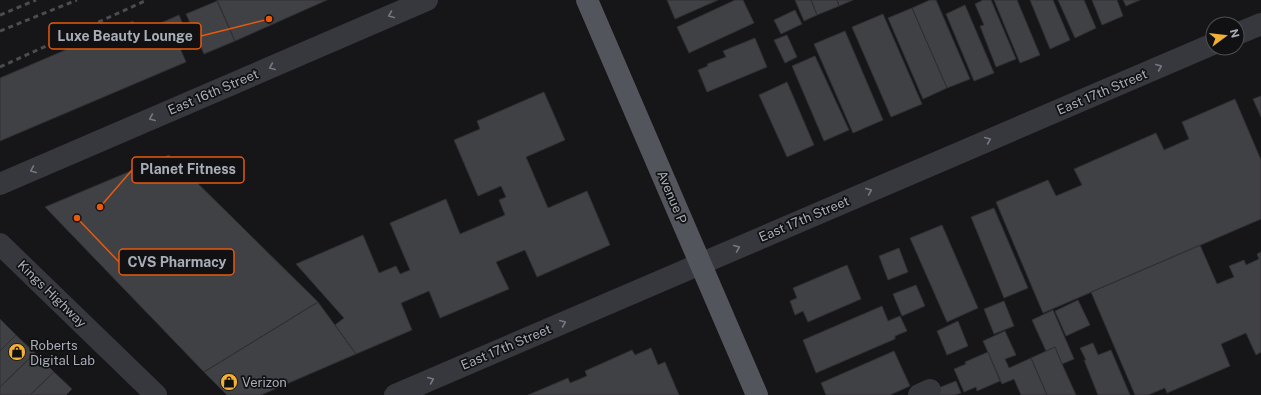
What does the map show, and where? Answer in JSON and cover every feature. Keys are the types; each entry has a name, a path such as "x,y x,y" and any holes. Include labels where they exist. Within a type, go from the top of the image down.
{"main road":[{"name":"Avenue P","path":"587,0 757,395"}],"street":[{"name":"East 16th Street","path":"0,184 427,0"},
{"path":"1245,31 1261,24"},
{"name":"East 17th Street","path":"395,395 1205,47"},
{"name":"Kings Highway","path":"0,244 156,395"}],"building":[{"path":"217,0 327,0 235,41"},
{"path":"667,0 718,0 675,19"},
{"path":"735,0 743,0 754,23 689,53 677,27"},
{"path":"795,0 811,0 817,15 804,21"},
{"path":"811,0 837,0 839,6 817,15"},
{"path":"837,0 853,0 839,6"},
{"path":"930,0 936,0 970,79 947,88 912,8"},
{"path":"983,0 991,0 1016,59 996,67 980,26 984,25 975,4"},
{"path":"994,0 1017,0 1040,55 1020,63"},
{"path":"1030,0 1053,0 1070,40 1050,49"},
{"path":"1058,0 1084,0 1096,28 1075,38"},
{"path":"1092,0 1117,0 1123,16 1102,25"},
{"path":"1123,0 1140,0 1126,6"},
{"path":"217,1 235,41 204,54 186,14"},
{"path":"965,5 994,73 974,81 946,14"},
{"path":"912,8 947,88 923,99 888,18"},
{"path":"795,10 802,24 781,34 774,20"},
{"path":"883,14 922,104 891,117 852,27"},
{"path":"179,15 184,27 180,29 186,45 180,48 186,62 0,141 0,78 133,21 138,33"},
{"path":"845,31 883,120 853,133 814,44"},
{"path":"787,35 797,57 785,63 774,40"},
{"path":"755,38 767,67 707,92 698,70 708,66 707,64 726,57 723,51"},
{"path":"815,56 849,130 824,141 792,66"},
{"path":"787,82 814,145 787,157 759,95"},
{"path":"544,92 565,140 526,157 548,208 587,191 610,245 537,277 525,250 496,262 509,289 440,318 429,291 401,303 412,330 356,354 335,325 344,318 296,264 363,235 379,273 396,266 400,274 410,270 390,223 446,199 460,234 505,215 499,200 506,197 501,186 478,196 454,140 480,129 477,121"},
{"path":"1261,96 1261,117 1253,99"},
{"path":"1235,99 1261,160 1261,219 1043,313 996,202 1048,180 1056,196 1082,185 1074,169 1156,133 1164,150 1189,139 1182,122"},
{"path":"169,155 318,302 204,372 45,207"},
{"path":"994,208 1028,288 1004,298 971,217"},
{"path":"942,225 978,308 947,322 910,238"},
{"path":"1200,245 1217,284 1234,277 1229,266 1244,260 1246,265 1259,259 1257,254 1261,252 1261,352 1256,355 1246,333 1221,344 1230,366 1167,393 1165,388 1148,395 1135,395 1091,292"},
{"path":"899,248 908,272 888,280 879,256"},
{"path":"847,265 861,299 808,322 803,311 795,315 790,301 797,298 793,288"},
{"path":"916,285 925,306 902,316 893,294"},
{"path":"1078,300 1090,325 1066,336 1055,311"},
{"path":"1004,301 1014,326 994,334 984,309"},
{"path":"318,302 356,354 261,395 227,395 204,372"},
{"path":"882,306 888,321 900,316 907,331 895,336 895,339 816,373 803,340"},
{"path":"1053,310 1074,359 1062,364 1055,347 1046,351 1032,320"},
{"path":"0,319 16,335 0,351"},
{"path":"958,321 968,346 947,355 937,331"},
{"path":"1005,331 1016,355 1005,359 1009,368 1031,358 1047,395 1021,395 1014,379 1002,384 983,341"},
{"path":"16,335 35,353 0,387 0,351"},
{"path":"1093,343 1098,355 1111,350 1130,395 1098,395 1084,360 1086,360 1080,348"},
{"path":"1055,347 1076,395 1047,395 1031,358"},
{"path":"651,348 658,365 665,362 679,395 528,395 568,378 570,383 587,376 585,371 632,350 635,355"},
{"path":"894,351 910,386 890,395 826,395 821,383"},
{"path":"988,352 1000,381 977,391 976,387 964,392 954,369 966,364 965,362"},
{"path":"35,353 54,372 30,395 0,395 0,387"},
{"path":"54,372 72,389 66,395 30,395"},
{"path":"956,381 961,393 955,395 935,395 933,390"}],"railway":[{"path":"0,15 36,0"},
{"path":"0,31 77,0"},
{"path":"0,67 147,0"}],"place":[{"name":"Luxe Beauty Lounge","path":"269,19"},
{"name":"Planet Fitness","path":"100,207"},
{"name":"CVS Pharmacy","path":"77,218"},
{"name":"Roberts Digital Lab","path":"17,352"},
{"name":"Verizon","path":"229,382"}]}
